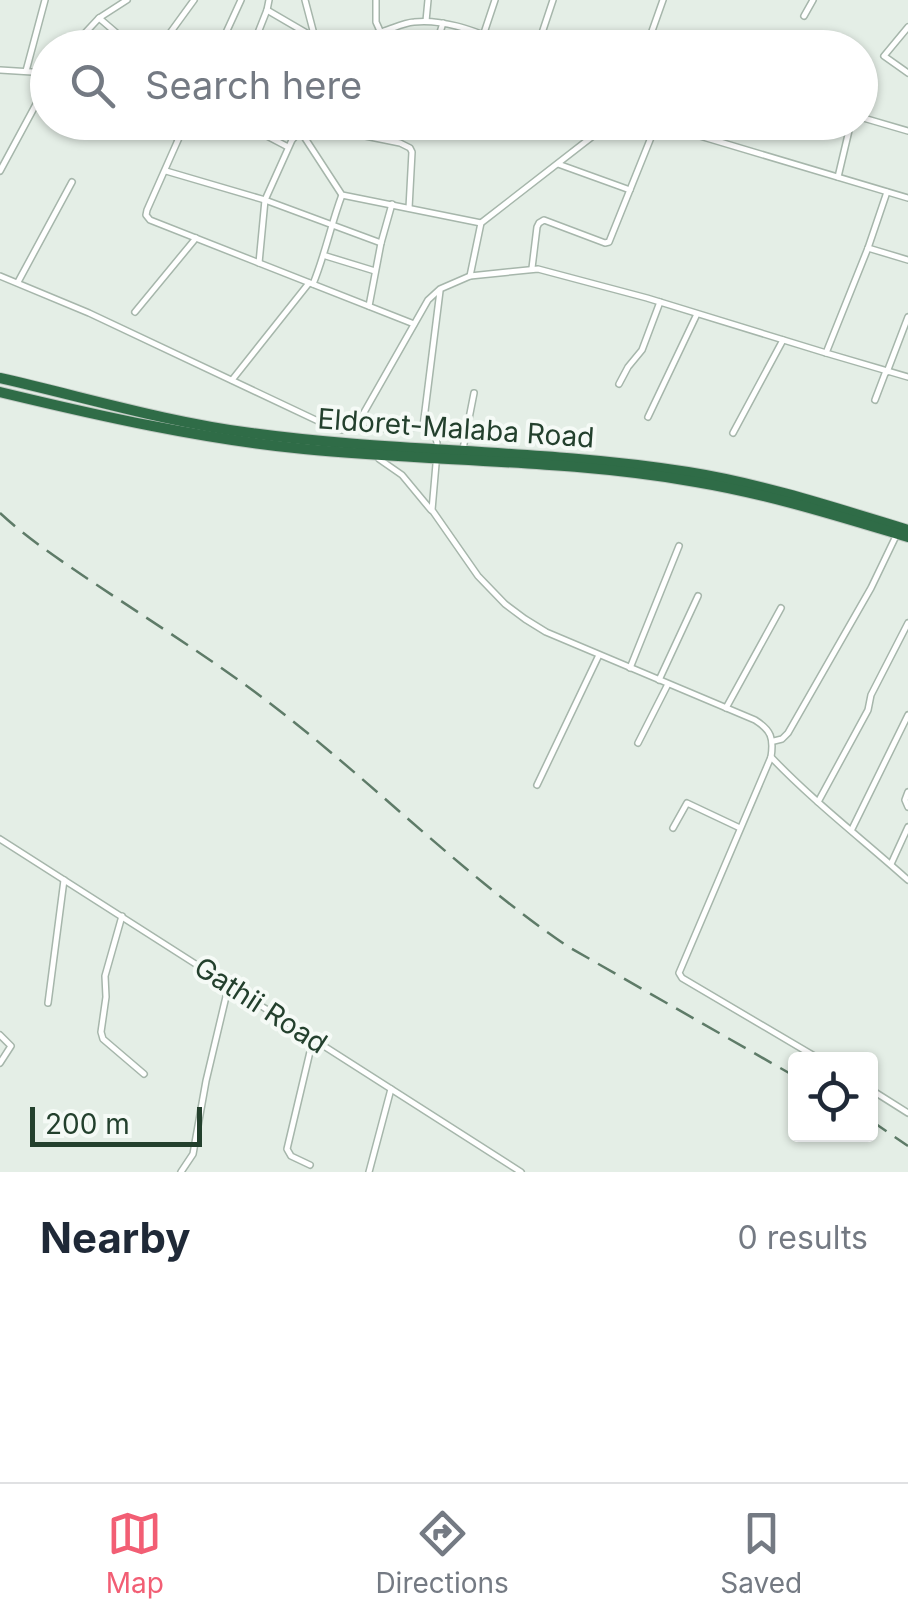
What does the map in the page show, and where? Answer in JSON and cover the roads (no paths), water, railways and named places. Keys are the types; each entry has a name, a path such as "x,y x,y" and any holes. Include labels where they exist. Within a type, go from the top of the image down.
{"highway":[{"name":"Eldoret-Malaba Road","path":"0,378 130,411 229,430 690,472 752,485 904,534"},
{"name":"Eldoret-Malaba Road","path":"0,392 209,436 372,454 405,466 611,470 697,482 768,496 904,534"}],"street":[{"path":"37,30 45,0"},
{"path":"88,30 127,0"},
{"path":"172,30 194,0"},
{"path":"228,30 241,0"},
{"path":"259,30 269,0"},
{"path":"304,0 313,30"},
{"path":"376,0 380,30"},
{"path":"426,21 428,0"},
{"path":"484,30 495,0"},
{"path":"544,30 553,0"},
{"path":"652,0 662,2 652,30"},
{"path":"804,16 813,0"},
{"path":"267,10 301,30"},
{"path":"99,18 113,30"},
{"path":"388,30 407,22 426,21 464,30"},
{"path":"441,30 443,23"},
{"path":"908,27 884,56 908,73"},
{"path":"26,71 30,56"},
{"path":"0,70 30,71"},
{"path":"0,170 30,115"},
{"path":"878,122 908,131"},
{"path":"178,140 146,215 150,220 414,324"},
{"path":"275,140 288,147"},
{"path":"258,263 265,200 294,140"},
{"path":"305,140 342,195 481,223"},
{"path":"384,140 400,143 412,152 408,208"},
{"path":"470,276 481,223 588,140"},
{"path":"532,268 540,223 544,220 607,243 649,140"},
{"path":"713,140 908,198"},
{"path":"838,177 847,140"},
{"path":"558,164 630,190"},
{"path":"164,170 265,200 381,243"},
{"path":"18,282 72,182"},
{"path":"826,353 887,192"},
{"path":"232,380 311,283 325,255 342,195"},
{"path":"368,306 392,204"},
{"path":"135,312 196,238"},
{"path":"868,248 908,260"},
{"path":"325,255 375,271"},
{"path":"354,430 428,300 440,289 470,276 532,268 660,302 908,378"},
{"path":"0,276 90,313 338,430 427,426 437,443"},
{"path":"423,427 440,289"},
{"path":"619,384 642,350 660,302"},
{"path":"648,416 696,314"},
{"path":"875,400 908,317"},
{"path":"733,434 783,340"},
{"path":"463,452 474,393"},
{"path":"372,454 405,466 478,576 505,604 546,632 763,726 774,741 771,757 680,968 680,976 808,1052"},
{"path":"432,510 436,464"},
{"path":"774,741 782,740 788,733 904,534"},
{"path":"630,668 679,546"},
{"path":"659,680 698,596"},
{"path":"726,708 781,608"},
{"path":"818,802 868,710 871,695 908,623"},
{"path":"537,785 599,654"},
{"path":"638,743 668,684"},
{"path":"852,829 908,715"},
{"path":"771,757 908,880"},
{"path":"908,792 908,807"},
{"path":"673,828 686,803 740,828"},
{"path":"891,864 908,827"},
{"name":"Gathii Road","path":"0,840 520,1172"},
{"path":"48,1003 64,880"},
{"path":"122,916 105,976 101,1036 144,1074"},
{"path":"181,1172 192,1154 229,984"},
{"path":"0,1034 11,1046 0,1064"},
{"path":"310,1164 291,1156 287,1149 313,1039"},
{"path":"369,1172 391,1090"},
{"path":"878,1093 908,1113"}],"railway":[{"path":"0,513 56,557 255,692 526,917 567,946 788,1072"},
{"path":"878,1125 908,1146"}]}
